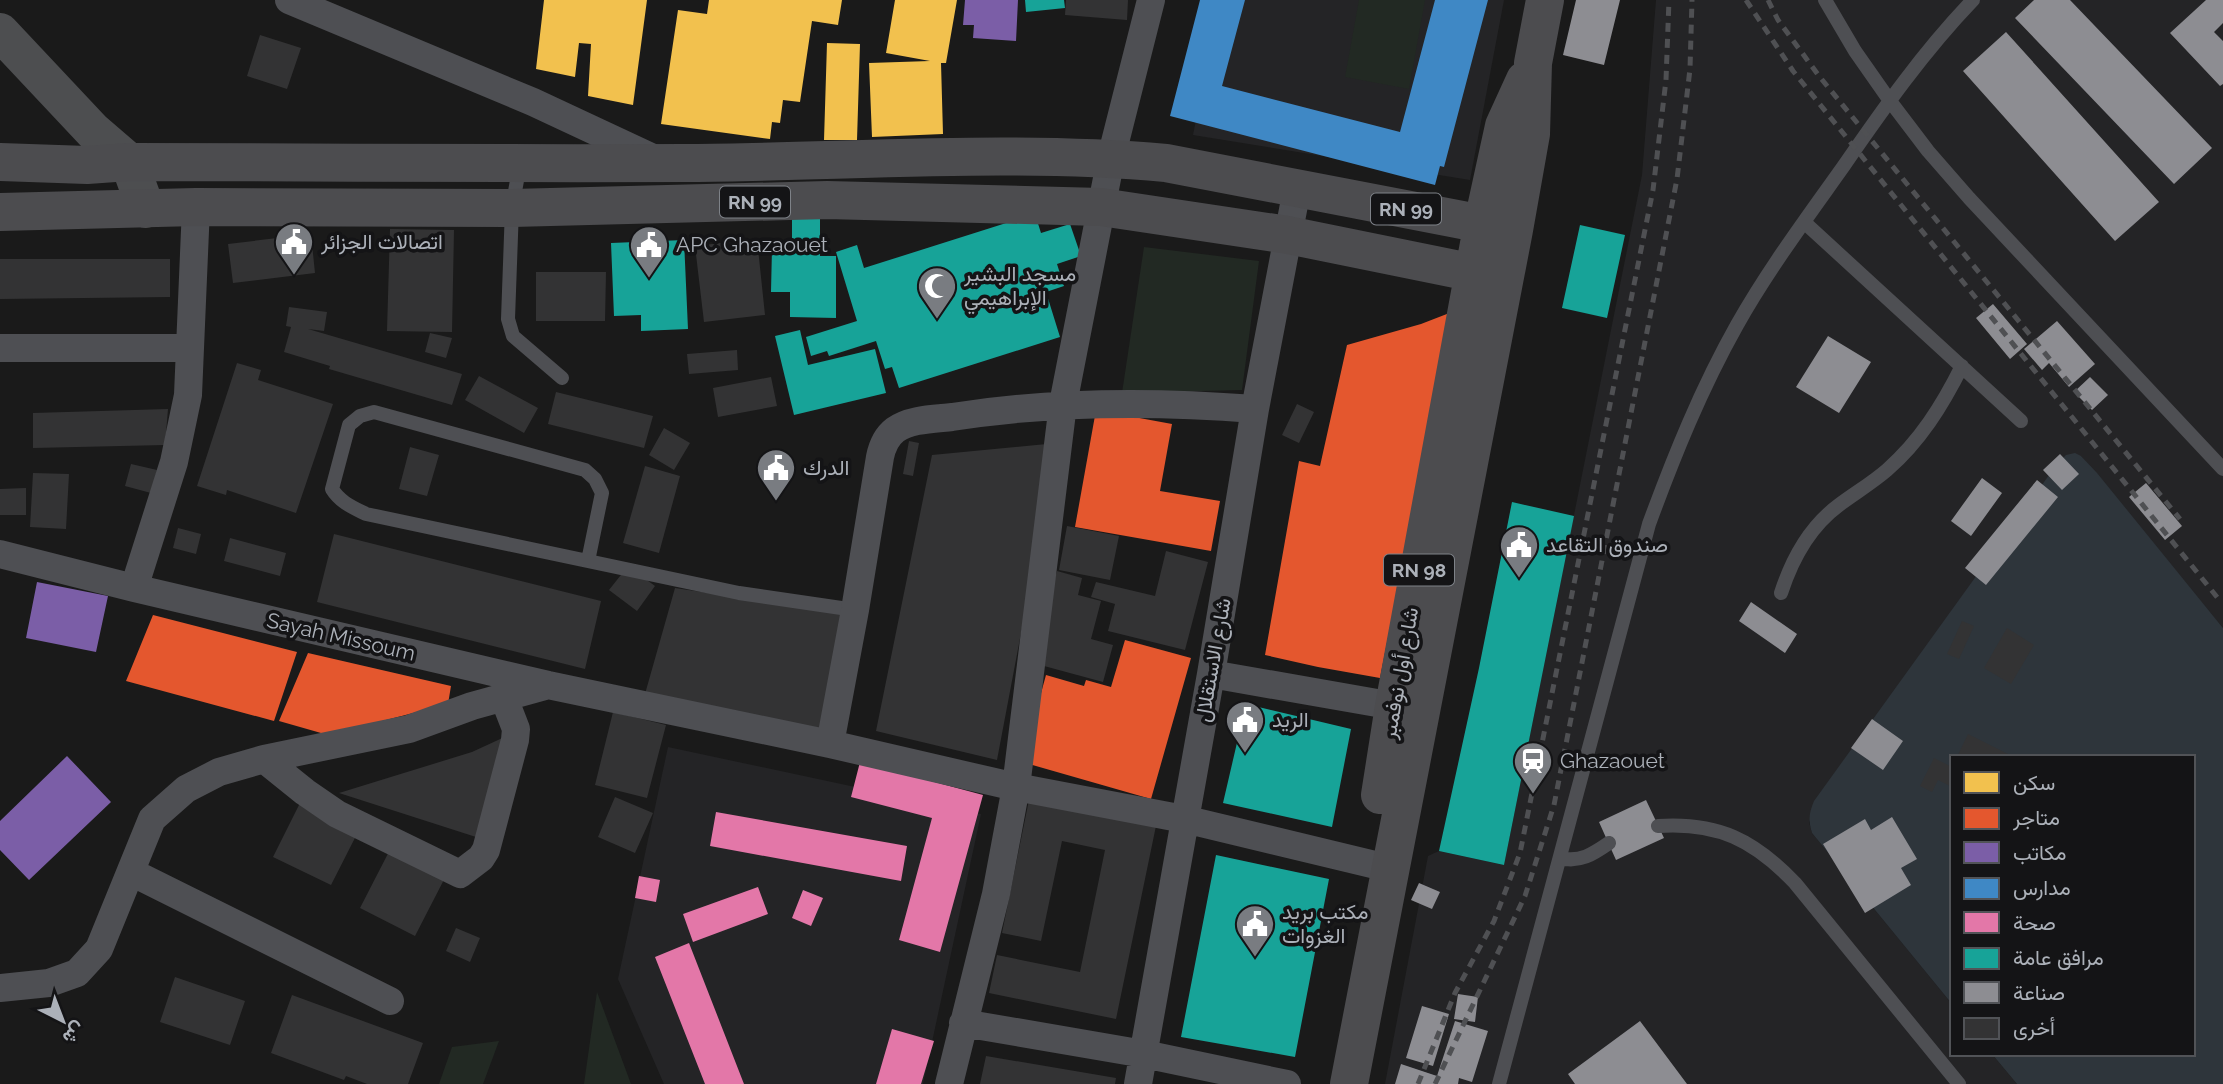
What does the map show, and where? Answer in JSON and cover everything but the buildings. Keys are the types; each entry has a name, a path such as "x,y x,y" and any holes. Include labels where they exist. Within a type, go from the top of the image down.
{"main road":[{"name":"RN 98","path":"1488,276 1498,226 1531,134 1533,62 1545,0"},
{"path":"0,32 90,148 99,208"},
{"name":"RN 99","path":"0,162 90,148 130,162 687,163 919,158 1111,158 1166,163 1498,226"},
{"path":"130,162 146,209"},
{"name":"RN 99","path":"0,212 196,207 512,208 827,200 1101,207 1288,235 1488,276"},
{"name":"شارع أول نوفمبر","path":"1326,1084 1381,866 1394,706 1488,276"},
{"name":"شارع أول نوفمبر","path":"1349,1084 1381,866 1488,276"}],"street":[{"path":"289,0 533,102 661,162"},
{"path":"949,1084 996,894 1016,787 1063,404 1111,158 1151,0"},
{"name":"شارع الاستقلال","path":"1139,1084 1255,409 1297,189"},
{"path":"134,588 174,462 188,395 196,207"},
{"path":"0,348 190,348"},
{"path":"830,744 882,447 895,431 913,422 993,410 1063,404 1153,403 1255,409"},
{"name":"Sayah Missoum","path":"0,554 548,685 830,744 1016,787 1184,819 1381,866"},
{"path":"1211,674 1394,706"},
{"path":"0,988 49,983 77,973 99,948 152,818 186,789 219,772 264,759 409,729 472,706 548,685"},
{"path":"264,759 337,814 460,874 481,858 486,850 515,740 516,729 504,698"},
{"path":"131,872 390,1002"},
{"path":"963,1023 1144,1055 1286,1084"}],"lane":[{"path":"1825,0 1855,51 1928,151 2223,469"},
{"path":"1499,1084 1649,524 1674,455 1703,389 1737,325 1775,263 1913,70 1973,0"},
{"path":"520,163 512,208 508,319 513,337 562,378"},
{"path":"1804,222 2021,421"},
{"path":"1781,593 1789,568 1818,524 1909,449 1930,424 1962,366"},
{"path":"588,561 602,493 595,479 585,470 374,412 360,416 349,425 332,489 346,504 366,514 739,593 855,610"},
{"path":"1658,826 1680,824 1729,834 1746,842 1777,864 1959,1084"},
{"path":"1559,858 1582,859 1609,843"}],"shaded area":[{"path":"1220,0 1504,0 1470,180 1193,135"},
{"path":"1359,0 1425,0 1409,89 1345,77"},
{"path":"1656,0 2223,0 2223,628 2081,456 1809,822 1812,833 1950,1002 1950,1056 1994,1056 2017,1084 1385,1084 1428,856 1439,851 1504,865 1642,175"},
{"path":"1144,247 1259,261 1242,390 1122,393"},
{"path":"2075,453 2081,456 2097,473 2223,628 2223,1084 2017,1084 1994,1056 2195,1056 2195,755 1950,755 1950,1002 1812,833 1810,817 1814,801 2066,455"},
{"path":"668,747 981,814 923,1084 664,1084 618,979"},
{"path":"597,992 631,1084 584,1084"},
{"path":"499,1041 483,1084 439,1084 452,1047"}],"railway":[{"path":"1418,1084 1455,993 1494,921 1520,853 1653,190 1666,80 1669,0"},
{"path":"1435,1084 1525,896 1554,805 1677,179 1690,69 1692,0"},
{"path":"1746,0 1793,71 2221,602"},
{"path":"1768,0 1778,20 1819,76 2180,519"}],"place":[{"name":"اتصالات الجزائر","path":"294,276"},
{"name":"APC Ghazaouet","path":"649,279"},
{"name":"مسجد البشير الإبراهيمي","path":"937,320"},
{"name":"الدرك","path":"776,502"},
{"name":"صندوق التقاعد","path":"1519,579"},
{"name":"الريد","path":"1245,754"},
{"name":"Ghazaouet","path":"1533,795"},
{"name":"مكتب بريد الغزوات","path":"1255,958"}]}
